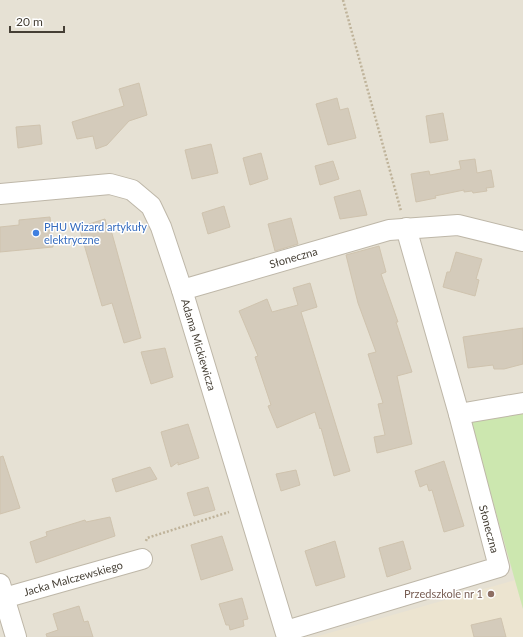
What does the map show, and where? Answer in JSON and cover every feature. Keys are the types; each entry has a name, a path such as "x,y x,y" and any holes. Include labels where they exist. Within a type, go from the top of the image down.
{"street":[{"name":"Adama Mickiewicza","path":"0,194 110,184 132,190 151,206 161,226 182,290 287,634"},
{"name":"Słoneczna","path":"182,290 389,230 458,225 523,241"},
{"name":"Słoneczna","path":"287,634 499,567 459,414 406,228"},
{"path":"459,414 523,403"},
{"name":"Jacka Malczewskiego","path":"16,637 2,591 142,560"}],"path":[{"path":"343,0 406,228"},
{"path":"142,560 147,538 232,512"}],"shaded area":[{"path":"0,0 523,0 523,637 0,637"},
{"name":"Przedszkole nr 1","path":"515,580 523,609 523,637 315,637"}],"green space":[{"path":"523,411 523,609 470,420"}],"building":[{"path":"139,83 147,115 129,121 107,145 96,149 93,136 77,139 72,122 124,106 119,89"},
{"path":"337,98 340,110 348,108 356,138 328,145 316,104"},
{"path":"443,113 448,140 430,143 426,116"},
{"path":"40,125 42,144 18,148 16,127"},
{"path":"211,144 218,173 192,179 185,150"},
{"path":"261,153 268,179 250,185 243,158"},
{"path":"475,159 477,173 491,170 494,187 486,188 487,191 473,193 472,191 464,192 464,190 435,196 436,198 416,202 411,174 429,171 430,175 461,169 459,161"},
{"path":"333,161 339,179 320,185 315,166"},
{"path":"360,190 367,215 340,219 334,197"},
{"path":"224,206 230,227 208,234 202,213"},
{"name":"PHU Wizard artykuły elektryczne","path":"50,217 53,247 0,252 0,227 19,225 19,220"},
{"path":"291,218 298,244 275,251 268,224"},
{"path":"105,219 108,231 111,230 141,338 124,343 112,303 102,306 79,227"},
{"path":"379,246 386,272 381,274 398,322 396,322 412,372 397,376 412,444 377,453 374,437 385,435 378,404 383,403 368,354 376,352 358,303 346,255"},
{"path":"456,252 482,259 476,279 479,280 475,296 443,287 447,272 450,272"},
{"path":"310,283 317,307 301,312 350,471 334,476 315,412 277,428 268,406 271,405 255,357 258,356 239,311 267,299 272,312 298,305 293,288"},
{"path":"523,328 523,364 504,369 494,369 493,365 468,368 463,337"},
{"path":"165,348 173,377 151,384 141,352"},
{"path":"188,424 199,458 178,465 178,462 171,467 161,432"},
{"path":"3,456 20,508 0,514 0,457"},
{"path":"444,461 464,526 444,532 432,490 429,491 427,484 420,487 415,471"},
{"path":"150,467 157,479 116,492 112,479"},
{"path":"296,470 300,485 281,491 276,474"},
{"path":"208,487 215,510 194,516 187,493"},
{"path":"110,517 115,536 36,563 30,542 47,536 46,532 85,520 86,522"},
{"path":"222,536 233,570 201,580 191,545"},
{"path":"335,541 345,577 316,586 305,551"},
{"path":"403,541 411,569 387,577 379,548"},
{"path":"242,598 248,619 243,620 244,626 230,630 229,625 226,625 219,604"},
{"path":"79,606 84,622 88,621 93,637 47,637 46,634 58,630 53,614"},
{"path":"501,618 506,637 474,637 471,625"}],"place":[{"name":"PHU Wizard artykuły elektryczne","path":"36,233"},
{"name":"Przedszkole nr 1","path":"491,594"}]}
